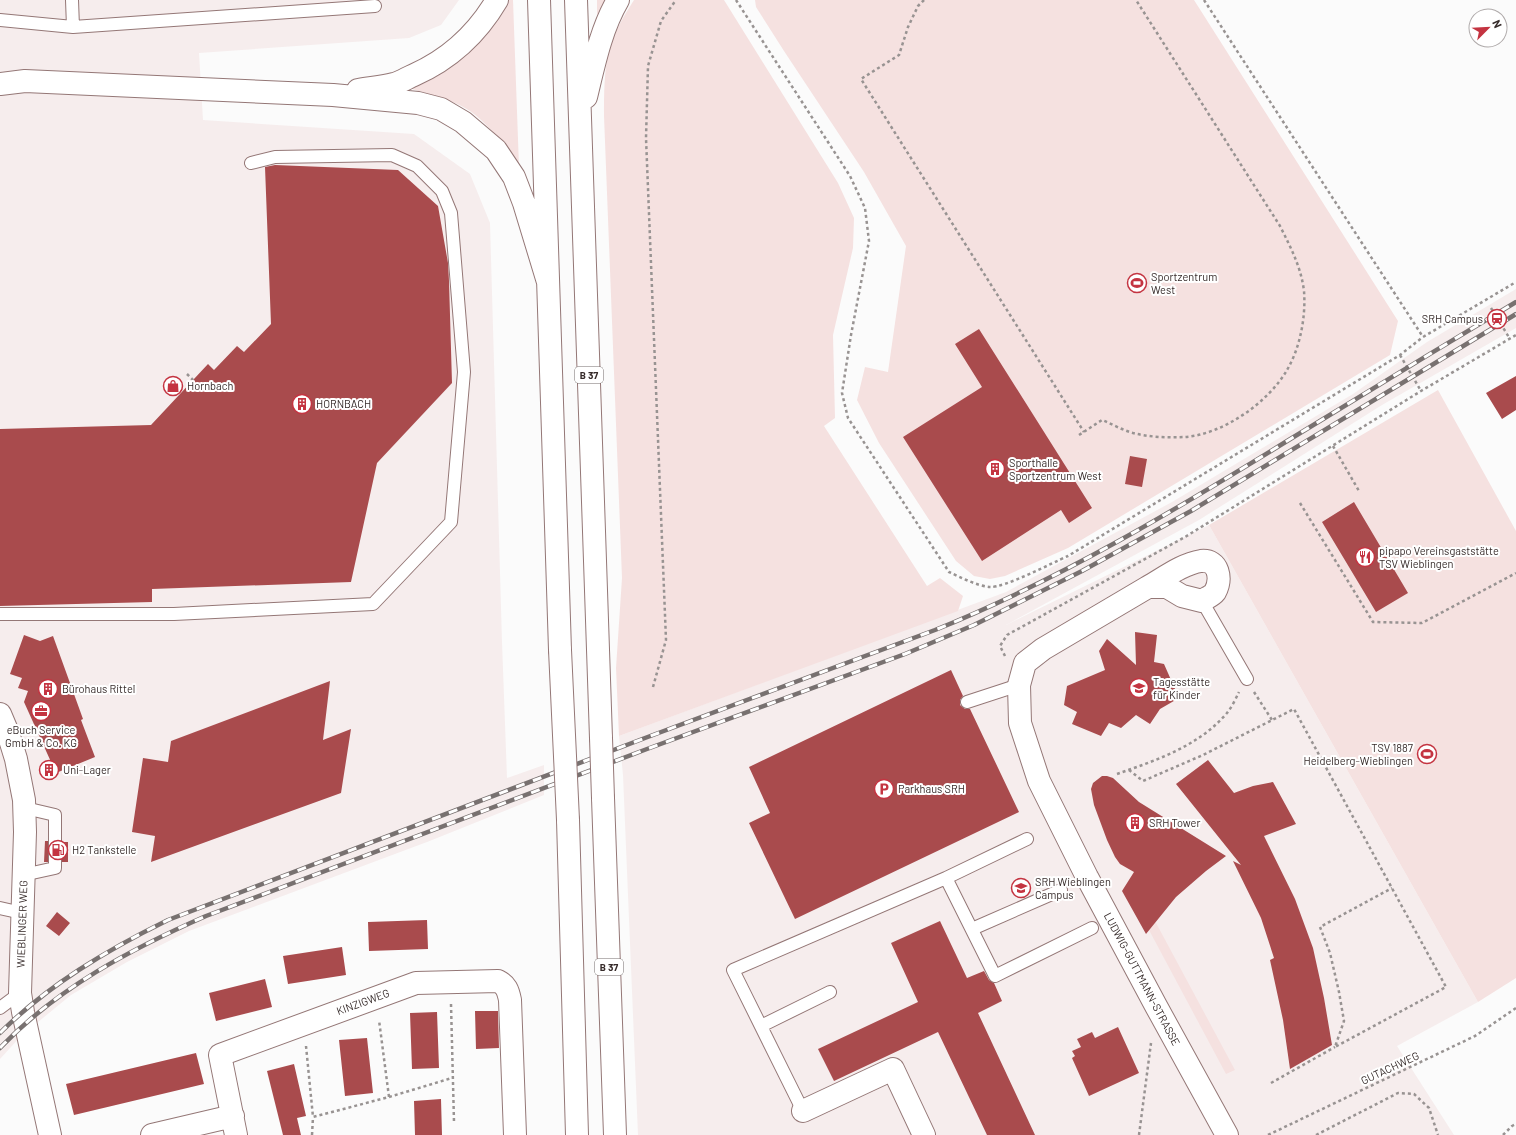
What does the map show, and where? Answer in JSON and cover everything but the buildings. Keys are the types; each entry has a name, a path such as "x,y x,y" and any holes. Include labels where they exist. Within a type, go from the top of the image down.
{"main road":[{"path":"333,95 394,84 445,59 468,39 483,22 497,0"},
{"path":"539,0 560,650 568,820 577,1135"},
{"name":"B 37","path":"576,0 615,1135"},
{"path":"580,124 597,54 610,13 618,0"},
{"path":"0,73 25,81"},
{"path":"0,84 25,81 333,95 418,103 441,109 463,122 496,150 514,176 524,202 548,282"},
{"name":"LUDWIG-GUTTMANN-STRASSE","path":"1202,601 1214,593 1220,578 1217,567 1208,561 1200,561 1182,568 1043,650 1025,663 1020,685 1020,723 1038,781 1087,877 1227,1135"},
{"path":"1148,587 1167,587 1182,596 1202,601"},
{"name":"WIEBLINGER WEG","path":"0,714 16,759 21,778 25,808 20,993 50,1135"},
{"name":"KINZIGWEG","path":"152,1135 234,1125 220,1055 416,983 498,981 504,984 508,991 510,1000 515,1135"},
{"path":"803,1111 893,1069 924,1135"}],"lane":[{"path":"72,0 73,27"},
{"path":"0,20 73,27 375,6"},
{"path":"0,614 174,614 373,604 451,522 464,372 451,213 442,191 417,166 392,155 275,157 251,163"},
{"path":"1202,601 1247,679"},
{"path":"967,702 1020,685"},
{"path":"23,875 55,868 56,815 25,808"},
{"path":"803,1111 733,970 946,878 1027,840"},
{"path":"946,878 995,976 1092,928"},
{"path":"972,929 1061,890"},
{"path":"0,908 22,913"},
{"path":"761,1026 830,992"},
{"path":"0,1008 20,993"}],"path":[{"path":"653,686 666,640 646,138 648,66 661,21 676,0"},
{"path":"736,0 850,176 865,208 870,241 850,335 842,393 848,418 949,572 972,582 990,587 1010,582 1068,556 1400,355 1423,337 1516,282"},
{"path":"924,0 918,6 908,27 899,55 861,79 1084,432"},
{"path":"1079,435 1102,420 1132,433 1161,438 1186,437 1205,433 1228,424 1253,409 1287,371 1298,346 1303,320 1304,292 1297,261 1280,226 1136,0"},
{"path":"1204,0 1423,337"},
{"path":"1491,308 1510,339"},
{"path":"1020,685 1000,646 1007,635 1185,537 1421,391 1516,335"},
{"path":"1400,355 1421,391"},
{"path":"186,374 193,380"},
{"path":"1333,446 1359,491"},
{"path":"1300,504 1373,622 1422,623 1516,573"},
{"path":"1117,774 1161,758 1192,742 1209,730 1228,712 1247,679 1272,720"},
{"path":"1129,770 1143,780 1203,755 1294,709 1446,987 1271,1083"},
{"path":"1335,1047 1344,1021 1330,953 1320,927 1392,888"},
{"path":"450,982 454,1122"},
{"path":"376,998 389,1097"},
{"path":"1139,1135 1156,1006"},
{"name":"GUTACHWEG","path":"1268,1135 1475,1036 1516,1008"},
{"path":"304,1024 313,1117 312,1135"},
{"path":"313,1117 389,1097 452,1078"},
{"path":"1316,1135 1398,1094 1414,1094 1430,1108 1438,1135"},
{"path":"1504,1135 1512,1126 1516,1124"}],"shaded area":[{"path":"0,0 459,0 441,25 409,38 199,53 203,120 414,134 470,174 490,223 507,778 544,765 544,795 427,842 189,931 127,962 71,995 21,1036 0,1059"},
{"path":"505,0 513,0 519,167 503,144 485,123 470,111 450,101 412,89 415,80"},
{"path":"597,0 608,0 597,15"},
{"path":"634,0 724,0 838,183 854,218 853,248 833,335 835,418 824,426 927,586 940,578 963,596 958,611 619,736 616,668 622,578 604,99 607,58 611,43 616,30"},
{"name":"Sportzentrum West","path":"755,0 1194,0 1398,321 1390,355 1068,548 1005,576 990,579 974,576 956,561 879,443 857,400 865,367 888,372 906,246 864,172 756,7"},
{"name":"SRH Wieblingen Campus","path":"1516,289 1516,328 1382,405 1199,520 1006,625 1209,525 1478,1002 1397,1046 1454,1135 638,1135 623,775 619,736 1006,592 1172,502 1353,394 1427,342"},
{"name":"TSV 1887 Heidelberg-Wieblingen","path":"1438,390 1516,531 1516,978 1478,1002 1209,525"},
{"path":"1155,921 1235,1070 1226,1074 1149,930"}],"railway":[{"path":"0,1033 38,999 58,984 101,956 168,920 645,738 935,630 1028,588 1073,566 1162,517 1516,302"},
{"path":"0,1048 22,1026 70,989 96,972 150,942 206,916 647,749 905,654 974,625 1082,571 1191,511 1516,314"}],"place":[{"name":"Sportzentrum West","path":"1137,283"},
{"name":"SRH Campus","path":"1497,319"},
{"name":"Hornbach","path":"173,386"},
{"name":"HORNBACH","path":"302,404"},
{"name":"Sporthalle Sportzentrum West","path":"995,469"},
{"name":"pipapo Vereinsgaststätte TSV Wieblingen","path":"1365,557"},
{"name":"Tagesstätte für Kinder","path":"1139,688"},
{"name":"Bürohaus Rittel","path":"48,689"},
{"name":"eBuch Service GmbH & Co. KG","path":"41,711"},
{"name":"TSV 1887 Heidelberg-Wieblingen","path":"1427,754"},
{"name":"Uni-Lager","path":"49,770"},
{"name":"Parkhaus SRH","path":"884,789"},
{"name":"SRH Tower","path":"1135,823"},
{"name":"H2 Tankstelle","path":"58,850"},
{"name":"SRH Wieblingen Campus","path":"1021,888"}]}
